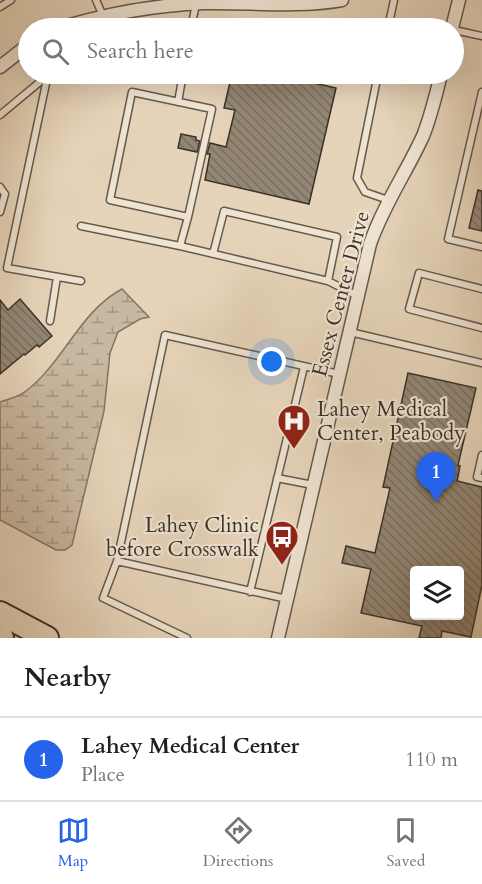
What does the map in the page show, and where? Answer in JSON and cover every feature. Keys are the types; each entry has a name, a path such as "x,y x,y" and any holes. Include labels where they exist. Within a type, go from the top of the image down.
{"highway":[{"path":"0,613 47,638"}],"street":[{"path":"100,18 155,8 196,4 315,3 342,0"},
{"path":"455,18 459,0"},
{"path":"0,67 18,53"},
{"name":"Essex Center Drive","path":"278,638 370,244 388,200 422,137 439,84"}],"lane":[{"path":"0,6 11,0"},
{"path":"96,0 104,17"},
{"path":"390,18 394,0"},
{"path":"193,18 196,4"},
{"path":"464,32 482,36"},
{"path":"0,115 36,84"},
{"path":"45,84 7,268 81,281"},
{"path":"178,102 181,84"},
{"path":"376,84 357,178 365,192 388,200"},
{"path":"180,246 188,217 212,108 132,92 110,200 188,217"},
{"path":"482,92 447,239 482,247"},
{"path":"0,187 4,194 0,212"},
{"path":"213,254 224,212 337,237 328,281"},
{"path":"81,226 180,246 328,281 357,296"},
{"path":"482,289 419,273 409,309 482,328"},
{"path":"50,321 57,277"},
{"path":"349,332 482,363"},
{"path":"187,638 103,598 117,561 165,335 339,374"},
{"path":"250,592 304,367"},
{"path":"482,455 477,477 482,477"},
{"path":"277,478 314,485"},
{"path":"117,561 287,599"}],"green space":[{"path":"122,289 149,317 140,319 118,332 110,353 104,411 72,545 65,550 56,550 0,520 0,402 23,393 39,379 94,310"}],"building":[{"path":"230,84 319,84 336,88 309,204 205,180 210,143 226,147 235,110 224,108"},
{"path":"181,134 196,137 196,140 200,141 197,152 178,148"},
{"path":"478,190 482,191 482,231 469,228"},
{"path":"20,299 52,336 39,347 37,345 24,354 0,374 0,300 8,310"},
{"path":"408,373 476,388 458,465 460,466 457,481 482,487 482,585 471,637 442,631 441,638 419,638 422,626 361,613 371,569 342,563 346,546 375,553 390,488 383,487"}],"place":[{"name":"Lahey Medical Center, Peabody","path":"294,450"},
{"name":"Lahey Medical Center","path":"436,502"},
{"name":"Lahey Clinic before Crosswalk","path":"282,566"}]}
